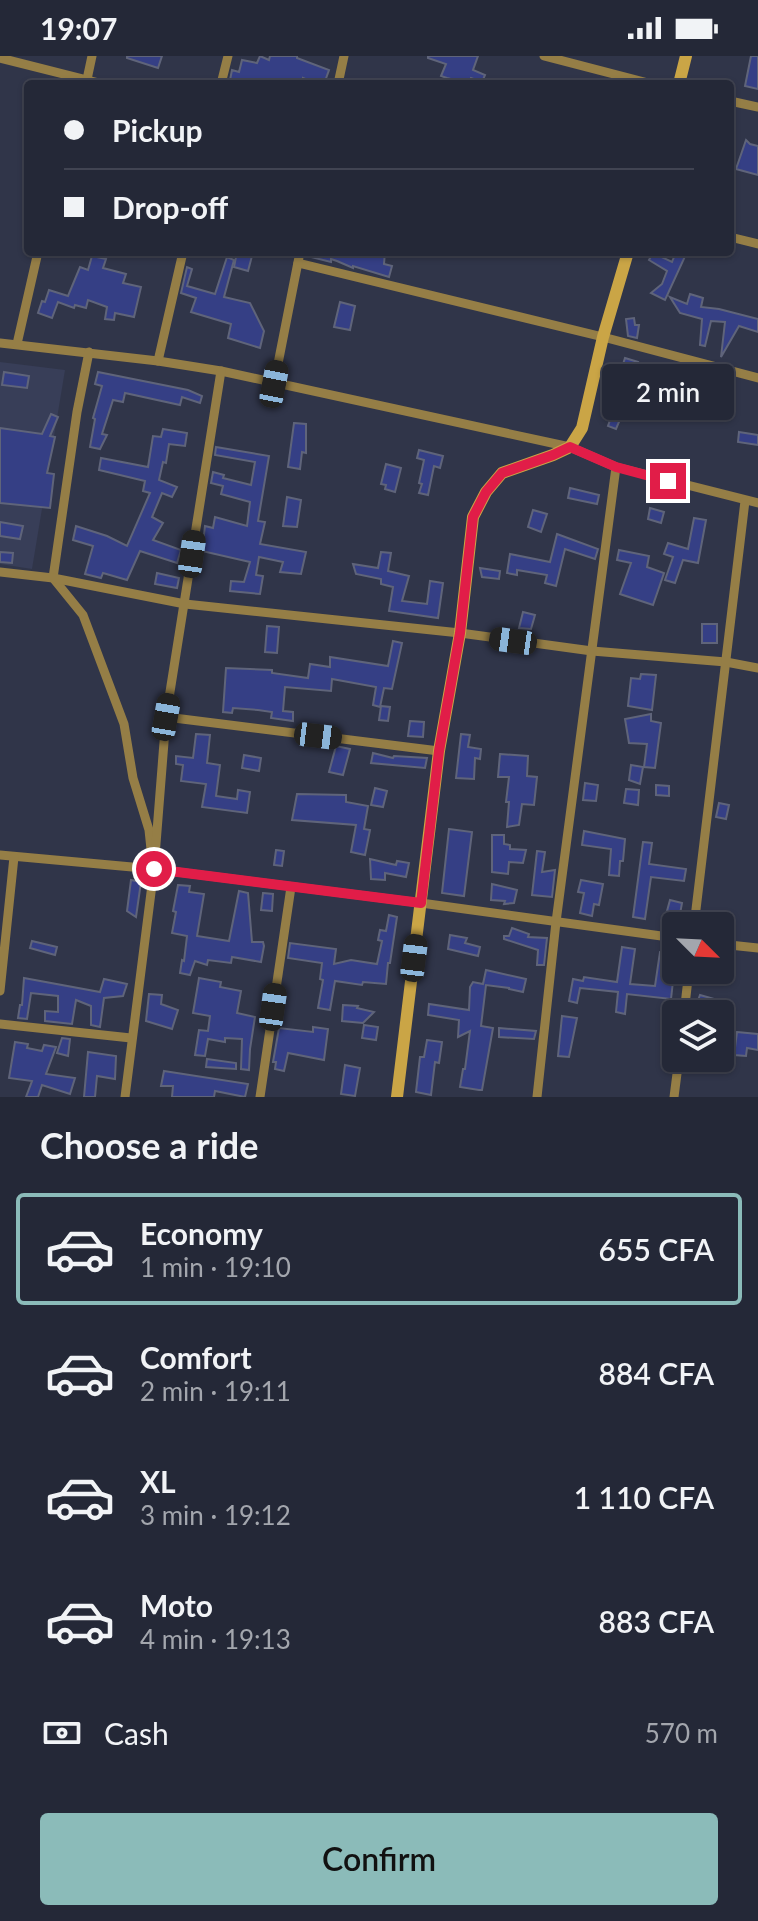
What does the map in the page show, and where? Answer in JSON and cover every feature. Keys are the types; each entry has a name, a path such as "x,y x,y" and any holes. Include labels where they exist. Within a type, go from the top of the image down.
{"street":[{"path":"86,80 92,56"},
{"path":"222,80 228,56"},
{"path":"339,80 344,56"},
{"path":"544,56 637,80"},
{"path":"680,80 686,56"},
{"path":"0,58 79,80"},
{"path":"734,102 758,107"},
{"path":"734,238 758,244"},
{"path":"17,344 37,256"},
{"path":"158,361 182,256"},
{"path":"274,384 299,256"},
{"path":"397,1097 439,751 460,633 473,517 486,492 502,473 570,447 582,428 603,337 627,256"},
{"path":"298,263 758,378"},
{"path":"0,343 221,371 570,447 616,467 758,503"},
{"path":"89,352 77,412 53,578 83,615 124,724 133,778 149,830 154,869"},
{"path":"125,1097 154,869 166,717 221,371"},
{"path":"537,1097 556,922 616,467"},
{"path":"696,912 745,501"},
{"path":"0,572 53,578 185,604 460,633 592,651 726,662 758,668"},
{"path":"166,717 439,751"},
{"path":"0,855 154,869 662,936"},
{"path":"0,991 14,857"},
{"path":"260,1097 291,887"},
{"path":"734,945 758,948"},
{"path":"0,1024 131,1038"},
{"path":"674,1097 677,1072"}],"shaded area":[{"path":"0,362 65,370 32,569 0,564"}],"building":[{"path":"127,56 162,56 158,68"},
{"path":"260,56 269,60 270,56 297,56 329,70 325,80 230,80 232,70 239,72 242,60 257,63"},
{"path":"478,56 473,70 485,75 483,80 455,80 441,76 446,64 428,58"},
{"path":"751,56 758,56 758,89 745,86"},
{"path":"746,140 758,146 758,175 736,169"},
{"path":"92,256 106,259 103,268 126,274 123,283 141,287 134,317 115,313 114,320 105,319 107,307 88,300 86,308 75,305 74,308 58,302 52,318 38,313 49,290 68,296 80,267 88,270"},
{"path":"236,256 252,256 248,271 234,267"},
{"path":"307,256 385,256 384,264 392,266 389,277 331,259 331,262"},
{"path":"651,256 659,256 672,262 674,256 685,256 665,300 651,293 662,284 667,271 649,260"},
{"path":"227,257 234,260 224,297 250,303 264,331 260,348 228,338 231,324 191,312 196,298 181,293 187,267 192,269 187,286 215,294"},
{"path":"690,294 703,298 701,307 758,319 758,332 739,326 721,357 725,322 711,321 705,346 700,345 702,319 680,313 670,297 687,304"},
{"path":"340,302 355,306 350,330 334,327"},
{"path":"634,318 635,325 639,325 637,338 628,336 626,319"},
{"path":"625,358 638,362 634,373 647,376 643,390 617,383"},
{"path":"4,372 29,376 27,388 2,385"},
{"path":"98,372 188,390 202,396 200,403 182,397 180,405 125,393 123,402 113,400 102,434 107,435 100,449 90,447 93,418 102,386 95,384"},
{"path":"705,376 717,380 713,393 701,389"},
{"path":"615,406 624,410 616,429 608,426"},
{"path":"51,414 58,417 50,436 55,437 47,473 54,474 50,508 0,503 0,428 42,434"},
{"path":"294,423 306,424 306,453 302,452 300,469 288,467"},
{"path":"163,429 187,433 185,446 169,444 159,480 177,487 172,497 162,493 152,517 163,523 153,540 181,550 177,563 140,551 127,580 103,573 101,578 85,574 93,546 73,540 76,526 127,546 150,493 143,491 145,481 99,470 101,458 148,467 153,436 161,437"},
{"path":"739,432 758,435 758,445 738,442"},
{"path":"216,447 269,456 258,521 265,522 260,544 306,552 301,574 280,572 283,562 259,557 256,575 263,576 260,594 230,591 231,581 244,582 250,562 202,551 205,526 213,528 215,517 247,526 250,502 221,494 223,486 211,483 213,472 224,475 223,478 251,485 255,462 215,455"},
{"path":"419,450 443,456 440,468 434,466 428,495 419,493 424,460 417,458"},
{"path":"386,464 401,468 395,492 381,484"},
{"path":"570,488 599,495 597,504 568,498"},
{"path":"287,497 301,500 297,527 283,526"},
{"path":"650,508 664,512 661,523 648,519"},
{"path":"533,510 547,514 541,532 528,527"},
{"path":"694,518 706,520 698,563 683,560 675,583 665,580 673,557 664,554 668,543 688,549"},
{"path":"0,522 23,526 20,539 0,536"},
{"path":"557,534 598,549 595,559 565,549 556,586 545,583 547,575 517,570 517,575 507,573 510,554 550,562"},
{"path":"619,550 649,556 647,567 664,573 653,605 620,594 631,563 617,560"},
{"path":"0,552 13,553 12,563 0,562"},
{"path":"381,552 391,553 388,571 409,576 402,601 427,604 430,581 443,583 438,618 389,611 393,587 381,584 381,579 356,574 353,564 378,568"},
{"path":"480,568 500,571 499,579 482,577"},
{"path":"157,573 179,578 177,588 155,584"},
{"path":"523,612 535,615 531,629 519,628"},
{"path":"702,624 717,624 717,643 702,643"},
{"path":"267,626 279,627 277,653 265,652"},
{"path":"393,641 402,643 392,689 384,688 380,707 373,705 376,687 332,679 331,691 285,687 283,711 293,712 293,721 271,718 272,712 258,710 233,708 232,713 223,712 226,668 272,670 272,673 308,678 310,664 330,667 330,657 388,666"},
{"path":"641,674 656,675 652,710 628,706 631,678 640,679"},
{"path":"381,706 390,707 388,721 379,720"},
{"path":"651,714 651,721 661,723 655,768 644,767 647,744 629,743 625,719"},
{"path":"410,721 424,722 423,737 408,736"},
{"path":"196,734 210,735 207,763 220,765 216,796 237,799 238,790 250,792 247,813 202,807 206,784 181,781 183,765 176,764 176,756 193,758"},
{"path":"461,734 470,735 468,747 481,749 480,759 475,758 474,779 456,778"},
{"path":"336,746 350,749 343,775 329,772"},
{"path":"373,753 393,758 427,758 425,768 371,763"},
{"path":"500,754 528,756 527,776 537,777 534,805 522,804 519,825 507,827 509,777 498,777"},
{"path":"244,755 261,758 259,771 242,768"},
{"path":"631,765 643,767 640,784 629,780"},
{"path":"585,783 598,785 596,801 583,800"},
{"path":"656,785 669,786 669,796 656,795"},
{"path":"375,788 387,791 383,807 371,805"},
{"path":"626,789 639,790 638,805 624,803"},
{"path":"297,794 346,795 346,802 368,806 364,829 370,830 365,855 351,852 356,825 292,820"},
{"path":"719,803 729,805 726,819 716,817"},
{"path":"449,829 472,832 464,896 442,893"},
{"path":"584,831 625,839 619,876 609,875 611,849 582,845"},
{"path":"492,835 504,835 504,844 510,845 510,849 526,850 523,863 509,862 508,874 492,872"},
{"path":"643,842 652,843 649,864 686,869 684,881 651,877 645,919 633,917"},
{"path":"276,850 284,851 282,866 274,865"},
{"path":"537,851 545,852 542,872 555,870 552,897 532,895"},
{"path":"370,859 396,865 397,861 409,863 406,877 385,873 385,880 371,879"},
{"path":"131,880 141,882 136,917 127,911"},
{"path":"581,880 603,884 599,905 594,904 592,916 580,913 584,893 578,892"},
{"path":"492,884 517,890 514,903 491,900"},
{"path":"178,885 190,886 189,892 204,894 197,936 229,941 239,891 248,893 252,942 263,942 264,946 261,962 232,957 231,963 208,960 207,965 195,961 190,975 180,973 187,936 172,933"},
{"path":"263,893 273,894 272,911 261,910"},
{"path":"670,900 682,903 680,912 667,911"},
{"path":"389,915 397,917 386,984 363,982 362,985 335,981 330,1010 318,1008 323,980 320,979 322,963 288,958 290,943 336,949 334,964 351,960 377,964 382,941 378,940 380,930 386,931"},
{"path":"512,928 529,934 528,937 547,938 544,965 537,965 538,950 504,939"},
{"path":"450,935 467,938 465,943 480,947 478,956 448,949"},
{"path":"32,941 57,947 55,955 30,948"},
{"path":"622,947 635,949 630,984 655,986 662,952 662,984 673,984 671,999 627,994 625,1014 616,1012 618,992 580,988 577,1003 569,1001 573,979 583,981 584,977 617,982"},
{"path":"486,970 526,979 523,992 486,985 481,1026 493,1028 482,1090 479,1090 460,1087 470,1031 458,1037 459,1020 428,1015 429,1004 469,1010 470,987 473,982 483,984"},
{"path":"24,978 100,992 104,979 127,984 123,996 104,998 100,1027 91,1025 91,1006 76,1000 72,1024 45,1021 45,1011 58,1012 58,996 31,993 27,1019 18,1018"},
{"path":"199,978 221,982 220,987 241,991 237,1013 255,1017 249,1070 241,1069 242,1039 225,1038 225,1042 208,1039 205,1056 195,1055 199,1030 208,1031 210,1016 193,1013"},
{"path":"149,994 162,995 161,1004 178,1010 172,1029 146,1021"},
{"path":"700,995 714,999 714,1000 698,1000"},
{"path":"343,1005 374,1012 363,1023 342,1021"},
{"path":"562,1016 577,1018 569,1057 558,1056"},
{"path":"364,1025 378,1027 376,1040 362,1038"},
{"path":"313,1027 328,1029 324,1060 288,1053 284,1071 275,1069 276,1062 273,1062 279,1028 313,1032"},
{"path":"499,1028 536,1031 534,1039 499,1037"},
{"path":"737,1032 758,1034 758,1050 747,1048 746,1056 734,1055"},
{"path":"62,1038 70,1039 68,1056 57,1053"},
{"path":"427,1040 442,1042 439,1063 435,1062 431,1095 416,1092 420,1057 424,1057"},
{"path":"15,1042 42,1051 44,1045 56,1047 46,1074 75,1078 70,1094 42,1085 38,1097 26,1097 32,1081 9,1078"},
{"path":"88,1052 116,1056 115,1079 97,1076 95,1097 84,1097"},
{"path":"207,1059 236,1063 236,1069 206,1067"},
{"path":"345,1065 360,1068 355,1096 341,1094"},
{"path":"164,1071 248,1084 245,1097 215,1091 214,1097 172,1097 173,1086 161,1086"}],"route":[{"path":"154,869 421,903 439,751 460,633 473,517 486,492 502,473 570,447 616,467 668,481"}]}
